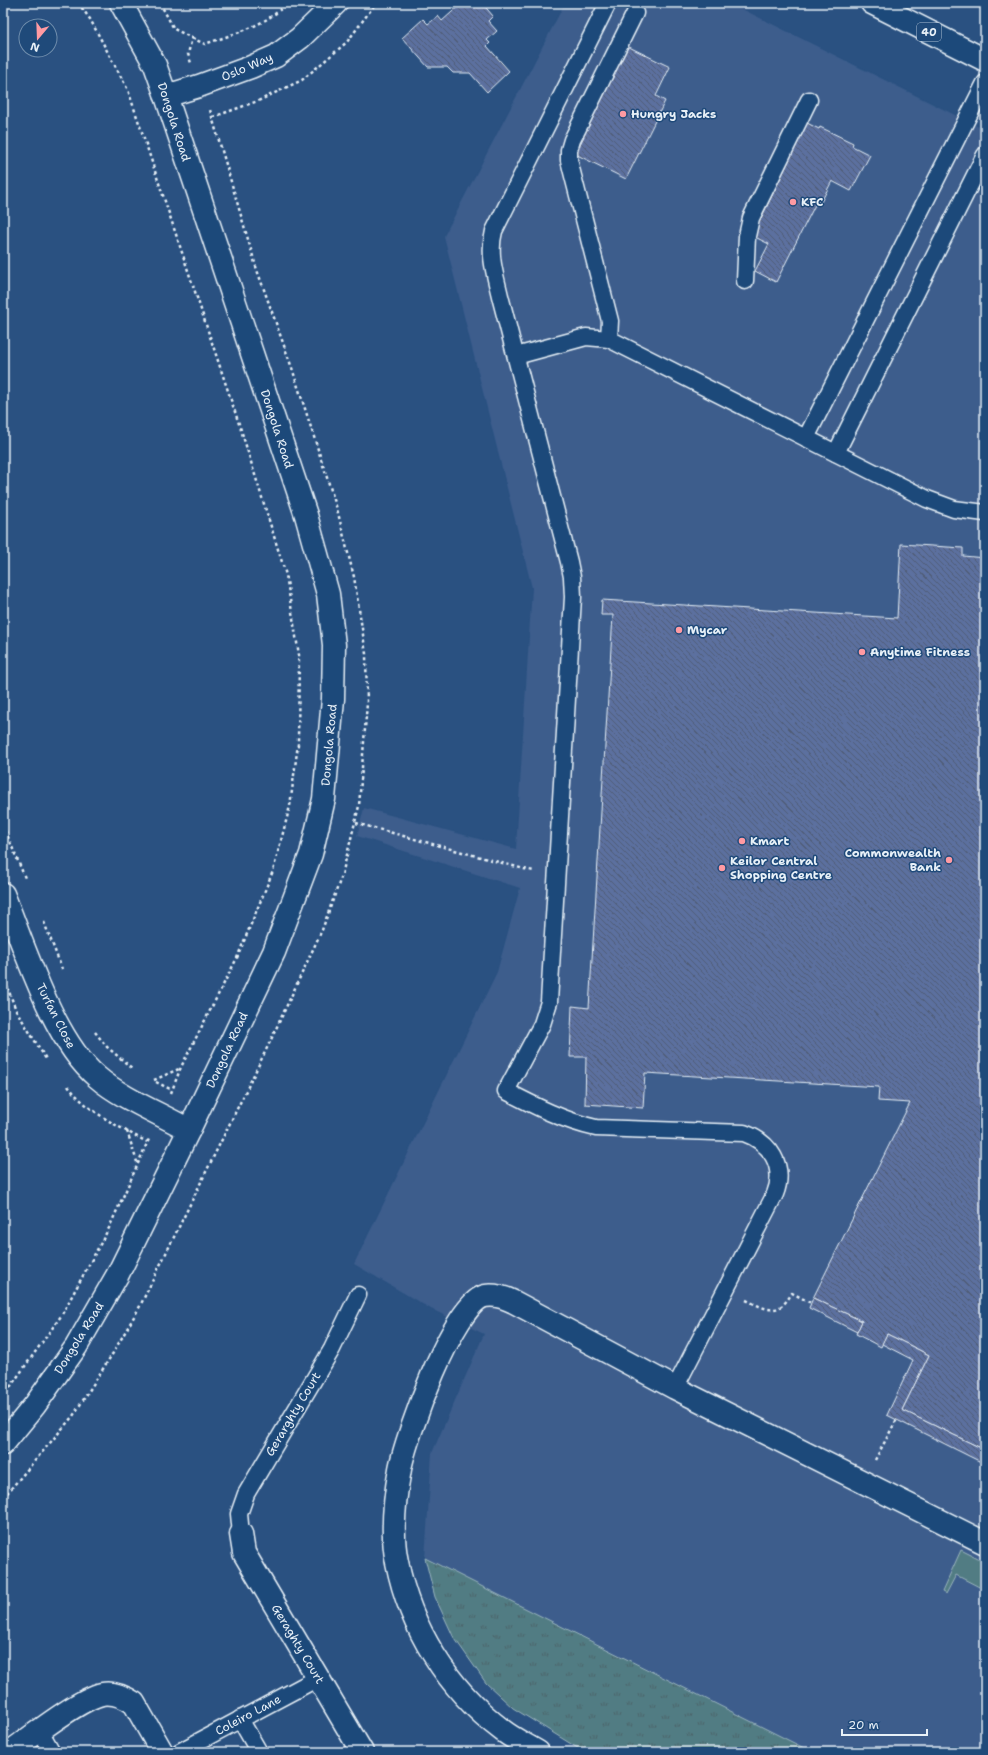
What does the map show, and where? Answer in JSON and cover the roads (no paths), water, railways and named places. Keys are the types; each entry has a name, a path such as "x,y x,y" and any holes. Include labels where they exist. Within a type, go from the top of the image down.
{"street":[{"name":"Dongola Road","path":"3,1444 35,1406 76,1347 118,1274 274,952 311,854 325,792 332,706 334,645 328,594 306,515 166,96 155,65 121,3"},
{"name":"Oslo Way","path":"166,96 199,86 276,56 300,38 336,3"},
{"name":"40","path":"872,3 985,60"},
{"name":"Turfan Close","path":"3,894 44,996 61,1030 79,1058 97,1077 121,1093 189,1130"},
{"path":"538,1752 503,1731 459,1690 426,1643 403,1590 396,1560 396,1499 406,1444 418,1409 449,1340 468,1308 475,1301 485,1296 503,1297 514,1302 675,1388 985,1543"},
{"name":"Geraghty Court","path":"241,1534 244,1553 362,1752"},
{"path":"10,1752 93,1697 103,1694 116,1694 134,1703 162,1752"}],"lane":[{"path":"608,3 494,231 490,245 491,258 572,577 573,597 549,1002 546,1012 506,1091 558,1116 596,1128 731,1131 754,1136 763,1142 772,1152 779,1171 777,1187 675,1388"},
{"path":"609,339 610,321 569,160 569,150 577,129 635,13"},
{"path":"806,438 985,83"},
{"path":"745,281 747,236 751,218 809,100"},
{"path":"836,453 985,155"},
{"path":"971,183 985,171"},
{"path":"516,356 586,337 609,339 927,499 954,509 985,514"},
{"name":"Gerarghty Court","path":"241,1534 239,1514 246,1494 332,1349 358,1295"},
{"name":"Coleiro Lane","path":"179,1752 318,1678"},
{"path":"240,1719 260,1752"},
{"path":"40,1731 52,1752"}],"place":[{"name":"Hungry Jacks","path":"623,114"},
{"name":"KFC","path":"793,202"},
{"name":"Mycar","path":"679,630"},
{"name":"Anytime Fitness","path":"862,652"},
{"name":"Kmart","path":"742,841"},
{"name":"Commonwealth Bank","path":"949,860"},
{"name":"Keilor Central Shopping Centre","path":"722,868"}]}
